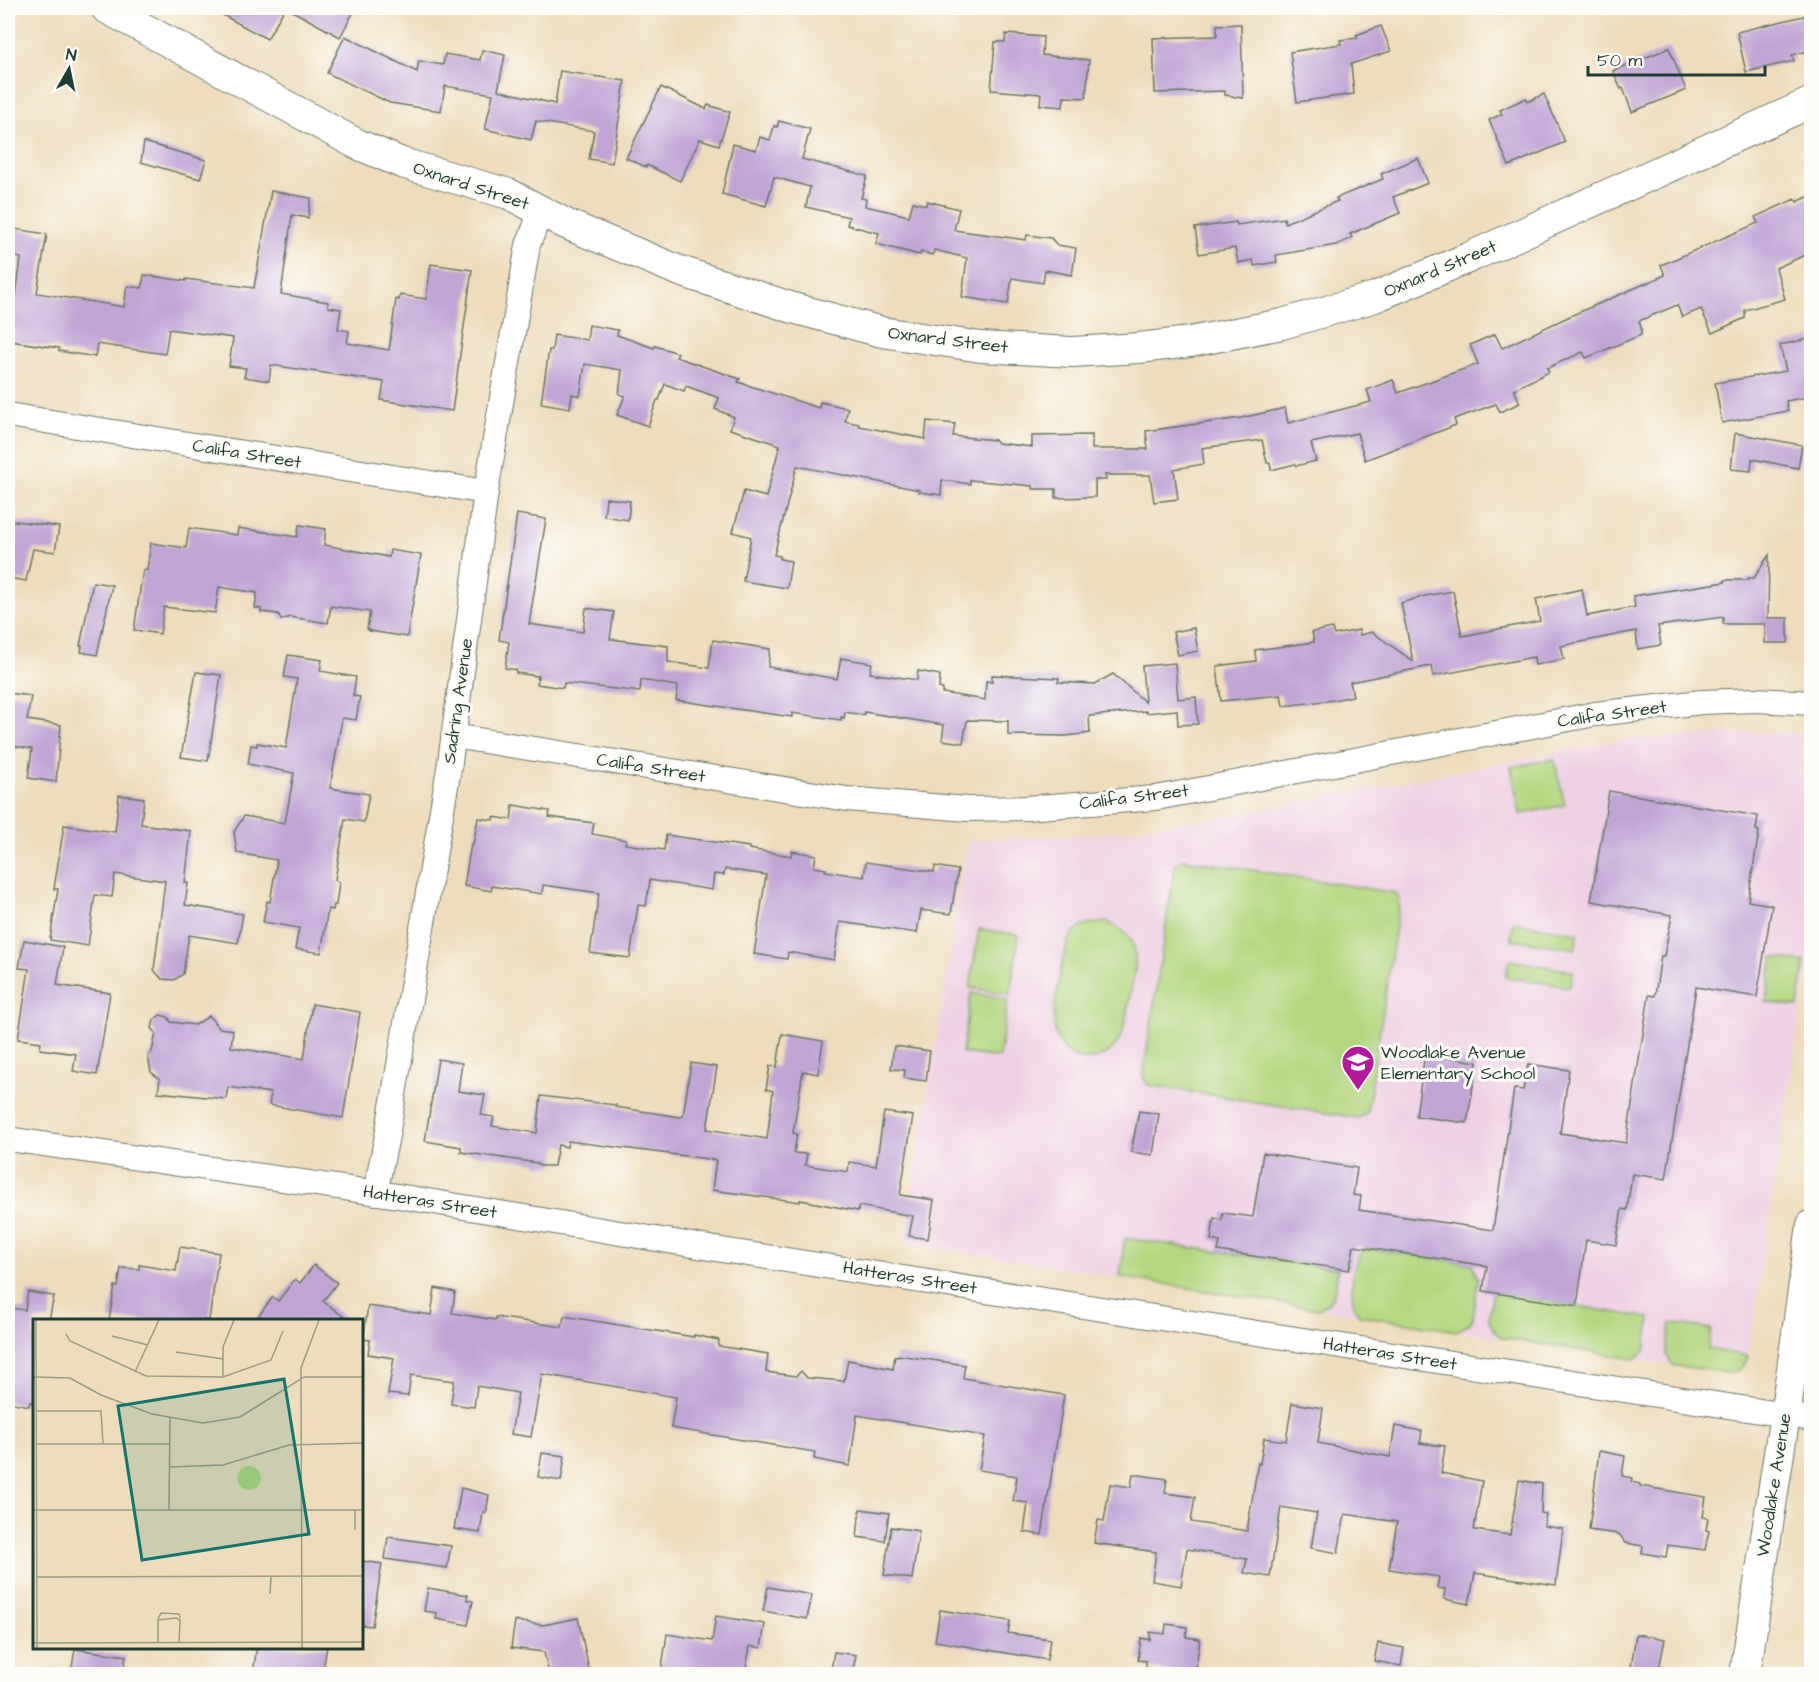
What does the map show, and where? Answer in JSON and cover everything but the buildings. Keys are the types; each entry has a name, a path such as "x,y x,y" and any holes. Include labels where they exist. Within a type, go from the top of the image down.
{"street":[{"name":"Oxnard Street","path":"106,8 357,144 402,163 509,194 542,209 566,224 680,271 793,308 882,332 981,347 1072,352 1190,342 1282,324 1375,297 1468,258 1812,102"},
{"name":"Sadring Avenue","path":"375,1193 387,1136 453,736 486,492 528,245 542,209"},
{"name":"Califa Street","path":"8,416 486,492"},
{"name":"Califa Street","path":"453,736 847,799 968,809 1025,808 1156,798 1595,714 1702,702 1755,700 1812,703"},
{"name":"Hatteras Street","path":"8,1138 375,1193 728,1251 1798,1417"},
{"name":"Woodlake Avenue","path":"1745,1674 1798,1417 1812,1225"}],"shaded area":[{"name":"Woodlake Avenue Elementary School","path":"1752,732 1811,734 1811,940 1748,1356 1746,1363 1737,1372 1729,1373 1672,1365 904,1243 968,840 1100,834 1220,817 1616,741"}],"green space":[{"path":"1554,759 1565,805 1520,814 1511,767"},
{"path":"1183,859 1395,893 1400,900 1367,1113 1358,1118 1148,1085 1143,1077 1175,865"},
{"path":"1107,922 1127,935 1135,950 1134,973 1127,1015 1122,1034 1112,1049 1095,1058 1081,1058 1065,1050 1055,1032 1054,1014 1060,976 1069,939 1073,933 1085,926"},
{"path":"1513,922 1578,933 1575,949 1511,939"},
{"path":"979,929 1019,935 1010,994 970,988"},
{"path":"1773,957 1805,962 1798,1007 1766,1002"},
{"path":"1509,960 1573,971 1570,987 1506,977"},
{"path":"971,993 1008,999 999,1058 962,1053"},
{"path":"1125,1238 1338,1269 1335,1287 1329,1302 1318,1309 1120,1277"},
{"path":"1366,1248 1472,1264 1478,1278 1473,1318 1470,1323 1457,1331 1359,1315 1352,1296 1352,1280 1358,1258"},
{"path":"1493,1292 1650,1318 1645,1351 1635,1359 1502,1338 1492,1328 1489,1318"},
{"path":"1671,1323 1711,1329 1708,1349 1748,1356 1745,1363 1742,1368 1729,1373 1672,1365 1666,1354"}],"place":[{"name":"Woodlake Avenue Elementary School","path":"1358,1091"}]}
